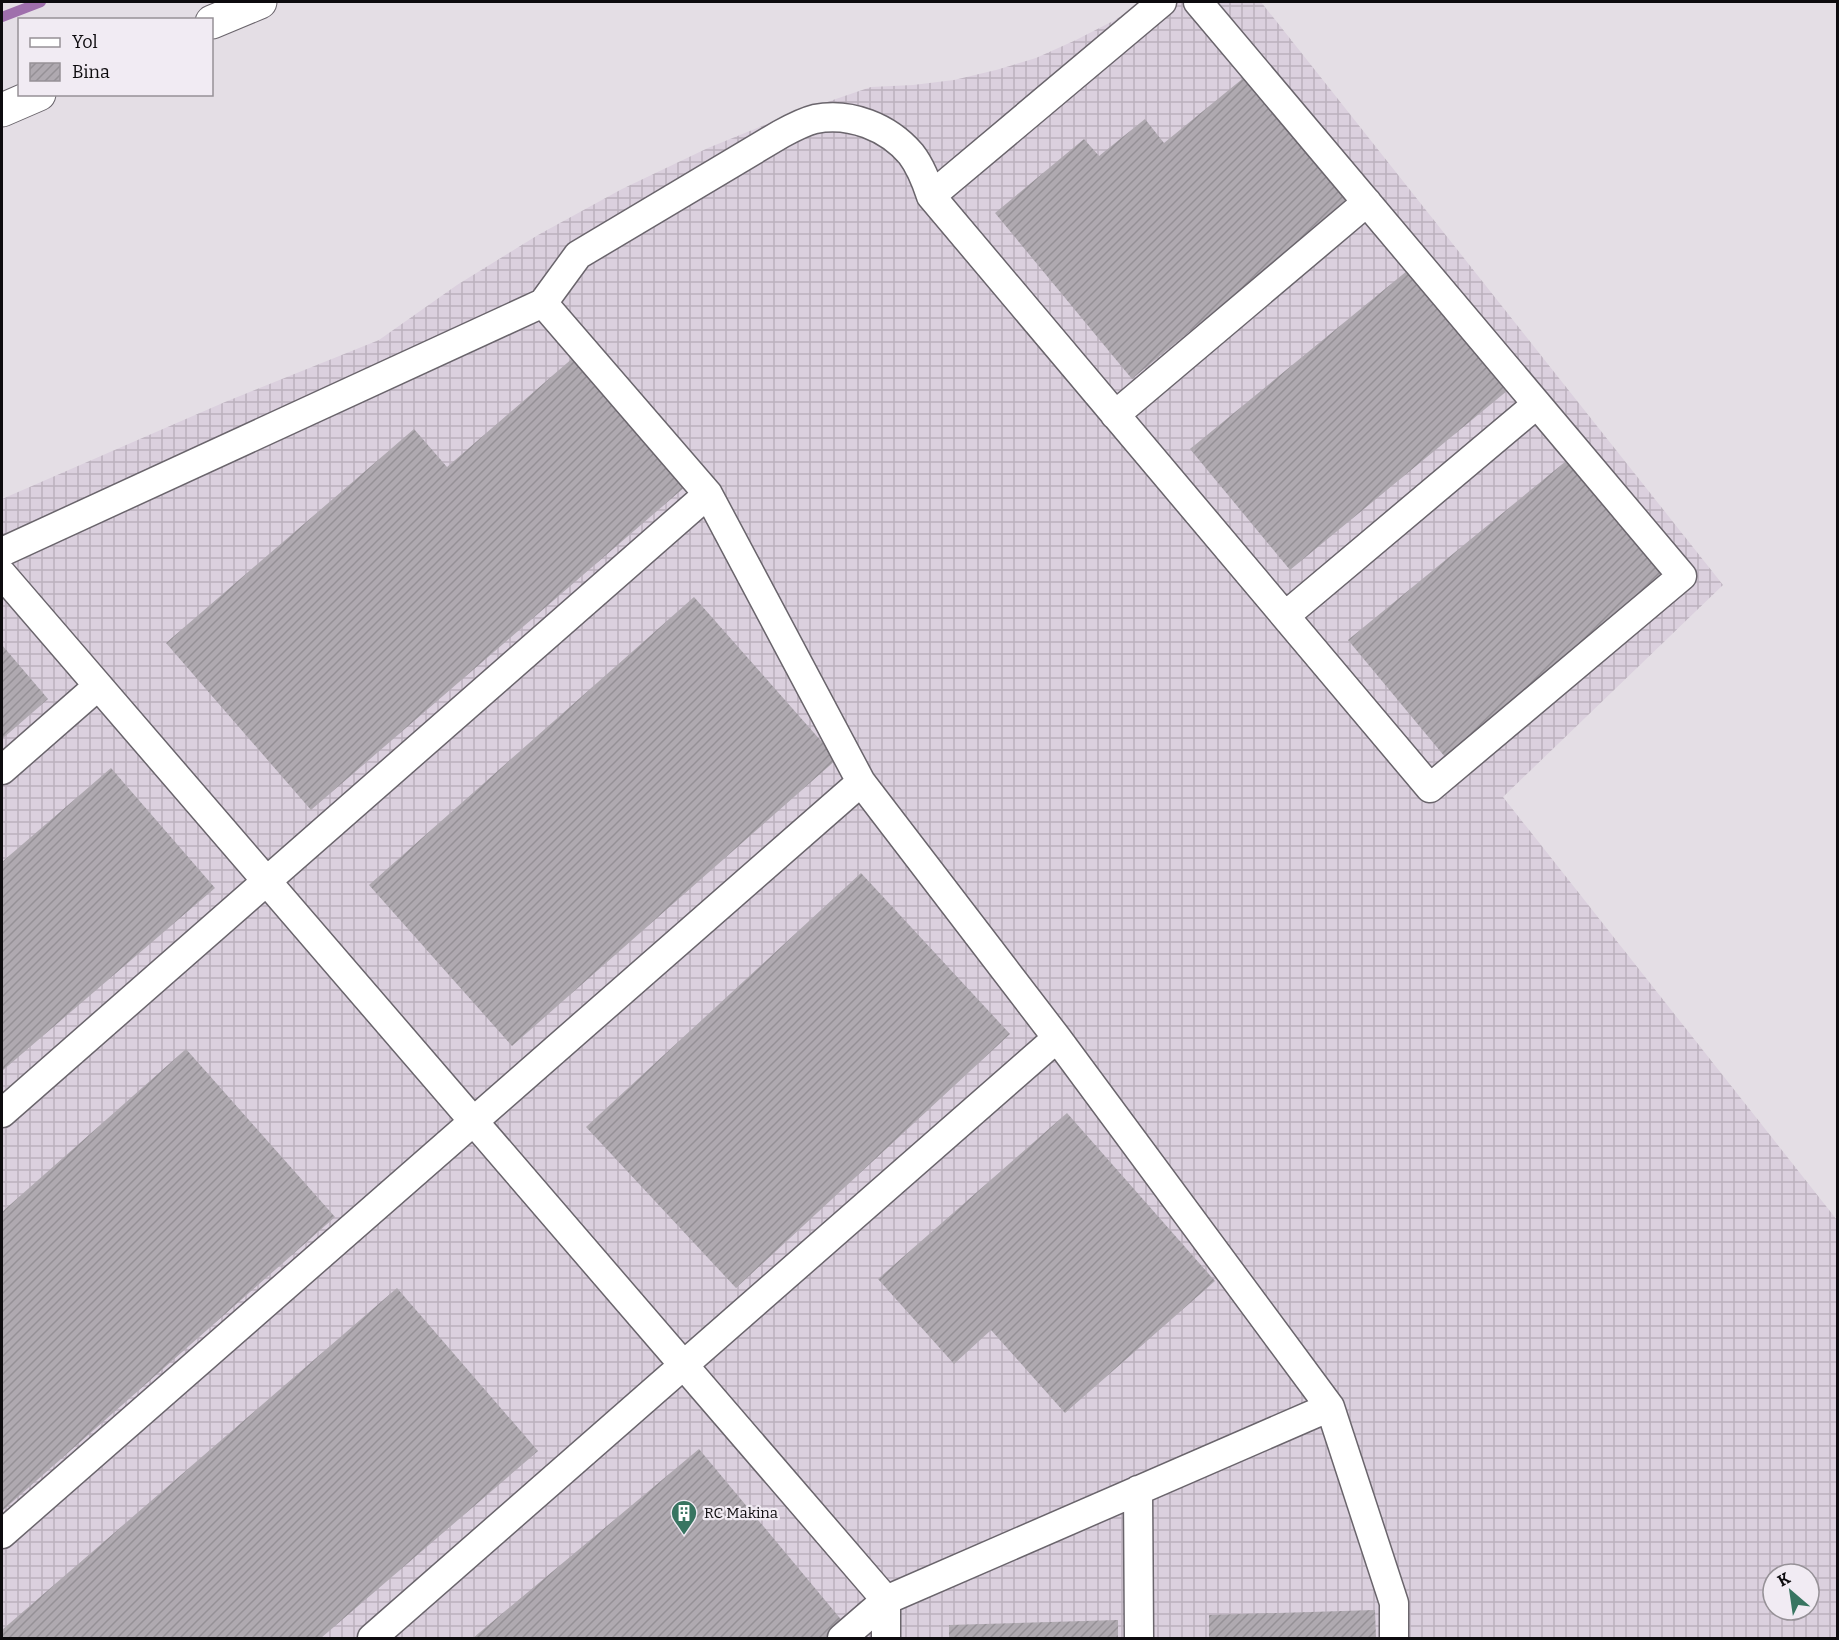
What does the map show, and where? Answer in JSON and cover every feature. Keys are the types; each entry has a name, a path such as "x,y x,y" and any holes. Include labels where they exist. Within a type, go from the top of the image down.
{"main road":[{"path":"213,22 260,2"},
{"path":"2,110 34,96"}],"street":[{"path":"931,196 1162,2"},
{"path":"2,552 543,303 578,255 781,134 814,119 832,117 855,120 876,127 895,138 911,155 923,174 931,196 1430,788 1682,576 1197,2"},
{"path":"1115,415 1367,202"},
{"path":"543,303 708,494 861,782 1057,1038 1330,1407 1394,1603 1394,1638"},
{"path":"1285,616 1537,404"},
{"path":"2,1113 708,494"},
{"path":"2,574 886,1599 886,1638"},
{"path":"2,770 98,686"},
{"path":"2,1534 861,782"},
{"path":"372,1638 1057,1038"},
{"path":"842,1638 886,1599 1330,1407"},
{"path":"1138,1490 1139,1638"}],"shaded area":[{"path":"1142,2 1261,2 1723,585 1503,797 1837,1220 1837,1638 2,1638 2,499 225,402 379,340 457,285 538,235 622,189 708,148 789,115 871,87 954,80 1036,58 1115,20"}],"building":[{"path":"1252,71 1355,195 1132,379 995,213 1084,139 1099,156 1145,119 1164,143"},
{"path":"1413,266 1513,386 1290,570 1190,449"},
{"path":"574,357 686,486 311,810 166,643 414,429 447,467"},
{"path":"1571,457 1672,579 1450,763 1348,640"},
{"path":"694,597 837,759 512,1046 369,885"},
{"path":"2,645 48,699 2,739"},
{"path":"111,768 215,888 2,1071 2,862"},
{"path":"861,873 1010,1034 736,1288 586,1127"},
{"path":"186,1049 335,1217 2,1511 2,1212"},
{"path":"1067,1113 1215,1281 1065,1413 991,1330 954,1364 878,1279"},
{"path":"397,1288 538,1451 321,1638 2,1638 2,1630"},
{"name":"RC Makina","path":"699,1449 844,1623 825,1638 473,1638"},
{"path":"1375,1610 1376,1638 1209,1638 1209,1615"},
{"path":"1118,1620 1118,1638 949,1638 949,1625"}],"waterway":[{"path":"2,17 41,2"}],"place":[{"name":"RC Makina","path":"684,1536"}]}
